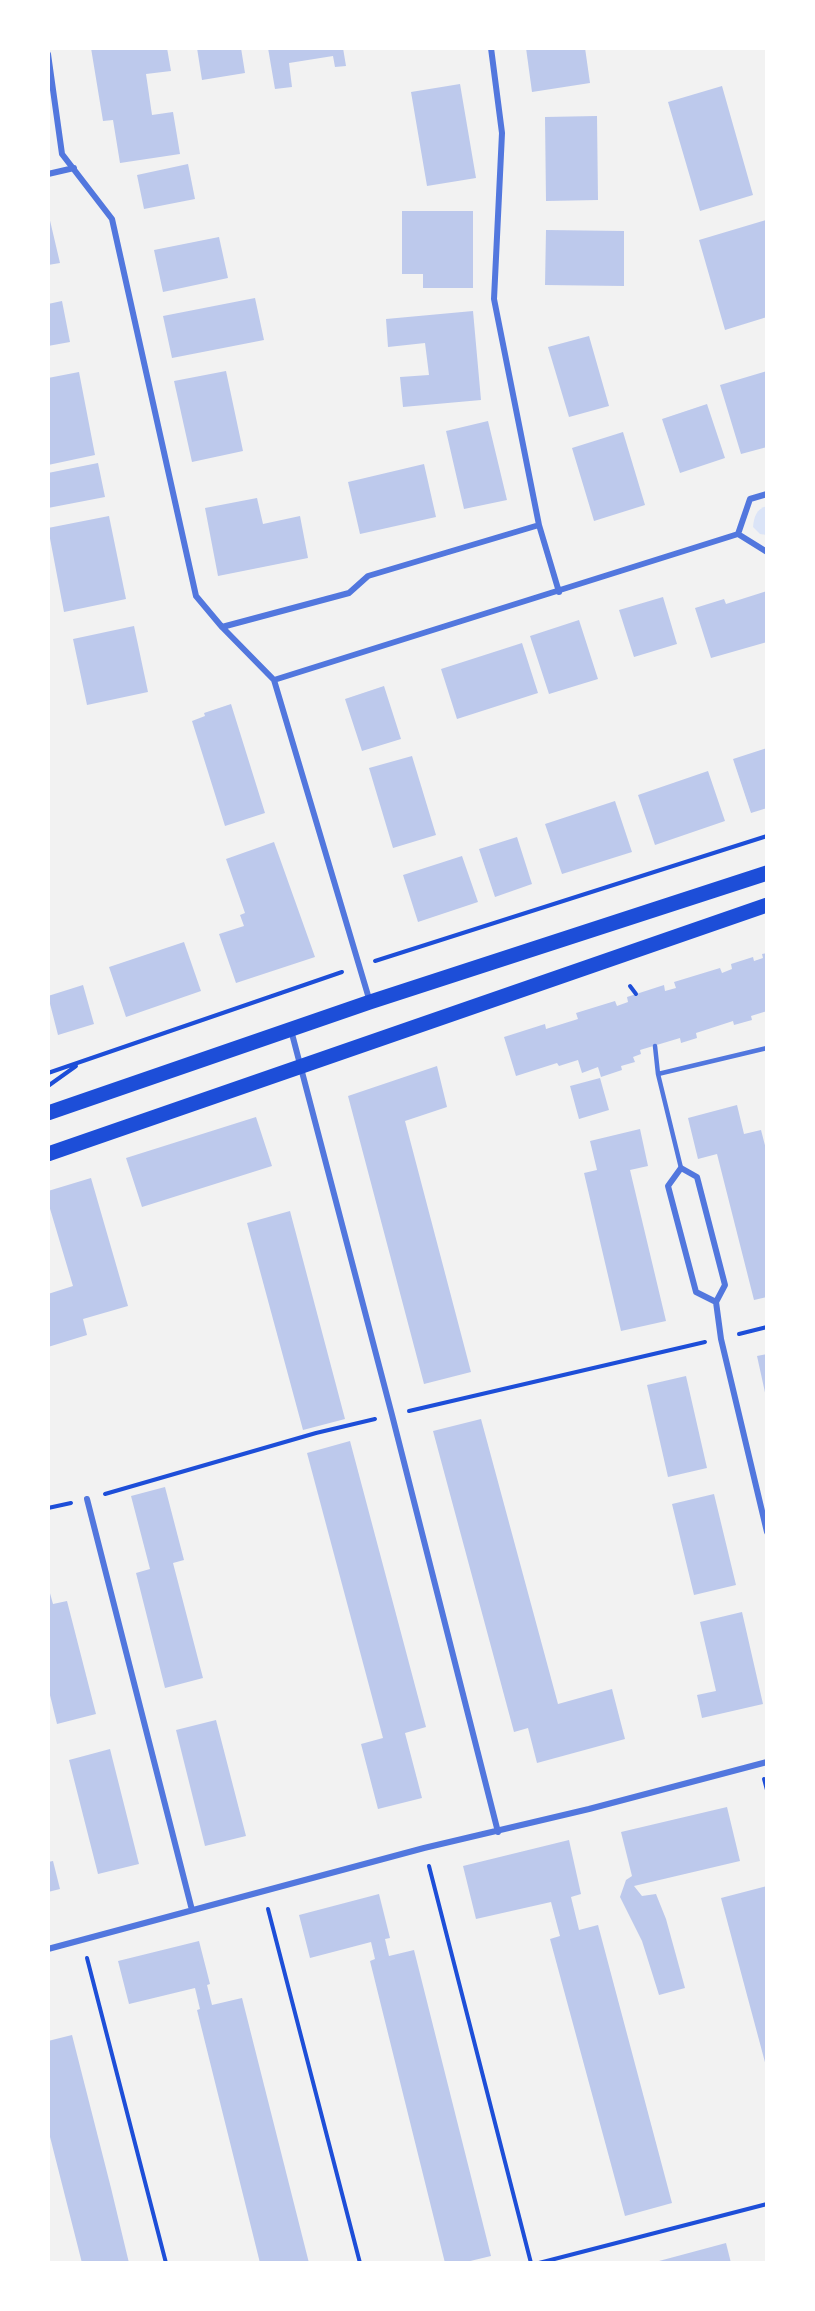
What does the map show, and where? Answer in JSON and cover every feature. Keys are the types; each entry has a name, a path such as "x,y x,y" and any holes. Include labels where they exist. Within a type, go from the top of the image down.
{"main road":[{"path":"48,1113 370,1002 767,873"},
{"path":"48,1154 767,905"}],"street":[{"path":"491,48 502,133 494,299 539,525 560,592"},
{"path":"48,54 62,154 112,219 196,596 222,627 274,680 370,1002"},
{"path":"48,174 74,168"},
{"path":"738,534 750,499 767,494"},
{"path":"222,627 349,593 368,576 539,525"},
{"path":"274,680 560,592 738,534 767,552"},
{"path":"291,1029 498,1832"},
{"path":"716,1302 696,1292 668,1185 681,1168 697,1177 725,1285 716,1302 721,1339 767,1532"},
{"path":"87,1499 192,1910"},
{"path":"48,1949 424,1848 498,1832 767,1762"}],"lane":[{"path":"655,1046 658,1074 681,1168"},
{"path":"658,1074 767,1047"}],"path":[{"path":"48,1073 359,966 767,836"},
{"path":"630,986 636,994"},
{"path":"48,1086 79,1063"},
{"path":"48,1508 87,1499 316,1433 767,1327"},
{"path":"424,1848 531,2263"},
{"path":"264,1891 360,2263"},
{"path":"83,1940 166,2263"},
{"path":"539,2263 767,2204"}],"shaded area":[{"path":"767,506 767,535 760,534 753,527 756,514"}],"building":[{"path":"91,48 167,48 171,71 146,74 152,115 173,112 180,154 120,163 113,120 103,121"},
{"path":"197,48 241,48 245,73 202,80"},
{"path":"268,48 343,48 346,66 335,67 333,56 289,63 292,87 275,89"},
{"path":"526,48 585,48 590,83 532,92"},
{"path":"460,84 476,178 427,186 411,92"},
{"path":"722,86 753,195 700,211 668,102"},
{"path":"597,116 598,200 546,201 545,117"},
{"path":"188,164 195,199 144,209 137,175"},
{"path":"402,211 473,211 473,288 423,288 423,274 402,274"},
{"path":"48,212 60,263 48,265"},
{"path":"766,220 767,317 725,330 699,240"},
{"path":"546,230 624,231 624,286 545,285"},
{"path":"219,237 228,278 163,292 154,250"},
{"path":"255,298 264,340 172,358 163,316"},
{"path":"62,301 70,342 48,346 48,304"},
{"path":"473,311 481,400 403,407 400,377 429,375 425,343 388,347 386,319"},
{"path":"589,336 609,406 569,417 548,347"},
{"path":"226,371 243,451 192,462 174,381"},
{"path":"767,371 767,447 741,454 720,385"},
{"path":"79,372 95,455 48,465 48,378"},
{"path":"707,404 725,458 680,473 662,419"},
{"path":"488,421 507,500 464,509 446,431"},
{"path":"623,432 645,505 594,521 572,448"},
{"path":"98,463 105,497 48,508 48,473"},
{"path":"424,464 436,517 360,534 348,482"},
{"path":"257,498 263,524 300,516 308,558 218,576 205,508"},
{"path":"109,516 126,599 64,612 48,528"},
{"path":"767,591 767,642 711,658 695,608 724,599 726,604"},
{"path":"663,597 677,644 634,657 619,610"},
{"path":"579,620 598,679 549,694 530,636"},
{"path":"134,626 148,692 87,705 73,639"},
{"path":"522,643 538,693 457,719 441,669"},
{"path":"384,686 401,739 362,751 345,699"},
{"path":"231,704 265,813 225,826 192,721 205,716 204,713"},
{"path":"767,748 767,808 751,813 733,759"},
{"path":"412,756 436,835 393,848 369,768"},
{"path":"708,771 725,821 655,845 638,795"},
{"path":"615,801 632,852 562,874 545,824"},
{"path":"517,837 532,884 495,897 479,849"},
{"path":"274,842 315,957 236,983 219,934 244,926 240,915 245,913 226,859"},
{"path":"462,856 478,902 418,922 403,875"},
{"path":"184,942 201,991 126,1017 109,967"},
{"path":"767,953 767,1011 751,1016 752,1020 734,1025 733,1021 696,1033 697,1038 681,1043 680,1038 640,1050 641,1054 633,1057 635,1062 621,1066 622,1070 601,1077 598,1067 582,1073 578,1060 559,1066 557,1063 516,1076 504,1037 545,1024 546,1029 578,1019 576,1013 615,1001 617,1006 628,1002 627,997 664,985 665,991 676,988 674,982 720,968 722,973 732,969 731,964 753,957 754,961 763,958 762,954"},
{"path":"83,985 94,1024 58,1035 48,996"},
{"path":"437,1066 447,1107 405,1121 471,1372 424,1384 348,1096"},
{"path":"600,1078 609,1110 579,1119 570,1086"},
{"path":"737,1105 744,1134 761,1130 767,1153 767,1297 754,1300 717,1154 698,1159 688,1118"},
{"path":"256,1117 272,1166 142,1207 126,1158"},
{"path":"640,1129 648,1166 630,1170 666,1321 621,1331 584,1173 597,1170 590,1141"},
{"path":"91,1178 128,1306 83,1319 87,1335 48,1347 48,1294 73,1286 48,1202 48,1191"},
{"path":"290,1211 345,1419 303,1430 247,1223"},
{"path":"767,1354 767,1397 766,1397 757,1356"},
{"path":"686,1376 707,1468 668,1477 647,1385"},
{"path":"481,1419 558,1704 612,1689 625,1739 537,1763 528,1728 514,1732 433,1431"},
{"path":"350,1441 426,1727 405,1733 422,1798 378,1809 361,1744 383,1738 307,1453"},
{"path":"165,1487 184,1560 173,1563 203,1678 165,1688 136,1573 150,1569 131,1496"},
{"path":"714,1494 736,1585 694,1595 672,1504"},
{"path":"48,1586 53,1604 67,1601 96,1714 57,1724 48,1687"},
{"path":"742,1612 763,1704 702,1718 697,1695 716,1691 700,1622"},
{"path":"216,1720 246,1836 205,1846 176,1730"},
{"path":"110,1749 139,1864 98,1874 69,1760"},
{"path":"727,1807 740,1861 634,1886 642,1896 656,1894 666,1919 685,1988 659,1995 642,1941 620,1897 626,1880 632,1876 621,1832"},
{"path":"569,1840 581,1894 571,1897 579,1930 598,1925 672,2203 625,2216 550,1939 560,1936 551,1902 476,1919 463,1866"},
{"path":"53,1861 60,1889 48,1892 48,1862"},
{"path":"767,1886 767,2065 766,2066 721,1898"},
{"path":"379,1894 390,1938 385,1939 389,1956 414,1950 491,2256 462,2263 445,2263 370,1961 375,1959 371,1942 310,1958 299,1915"},
{"path":"199,1941 210,1984 207,1985 212,2005 242,1998 309,2263 260,2263 197,2010 200,2009 195,1988 129,2004 118,1961"},
{"path":"72,2035 129,2263 82,2263 48,2129 48,2041"},
{"path":"726,2243 731,2263 659,2263 659,2261"}]}
